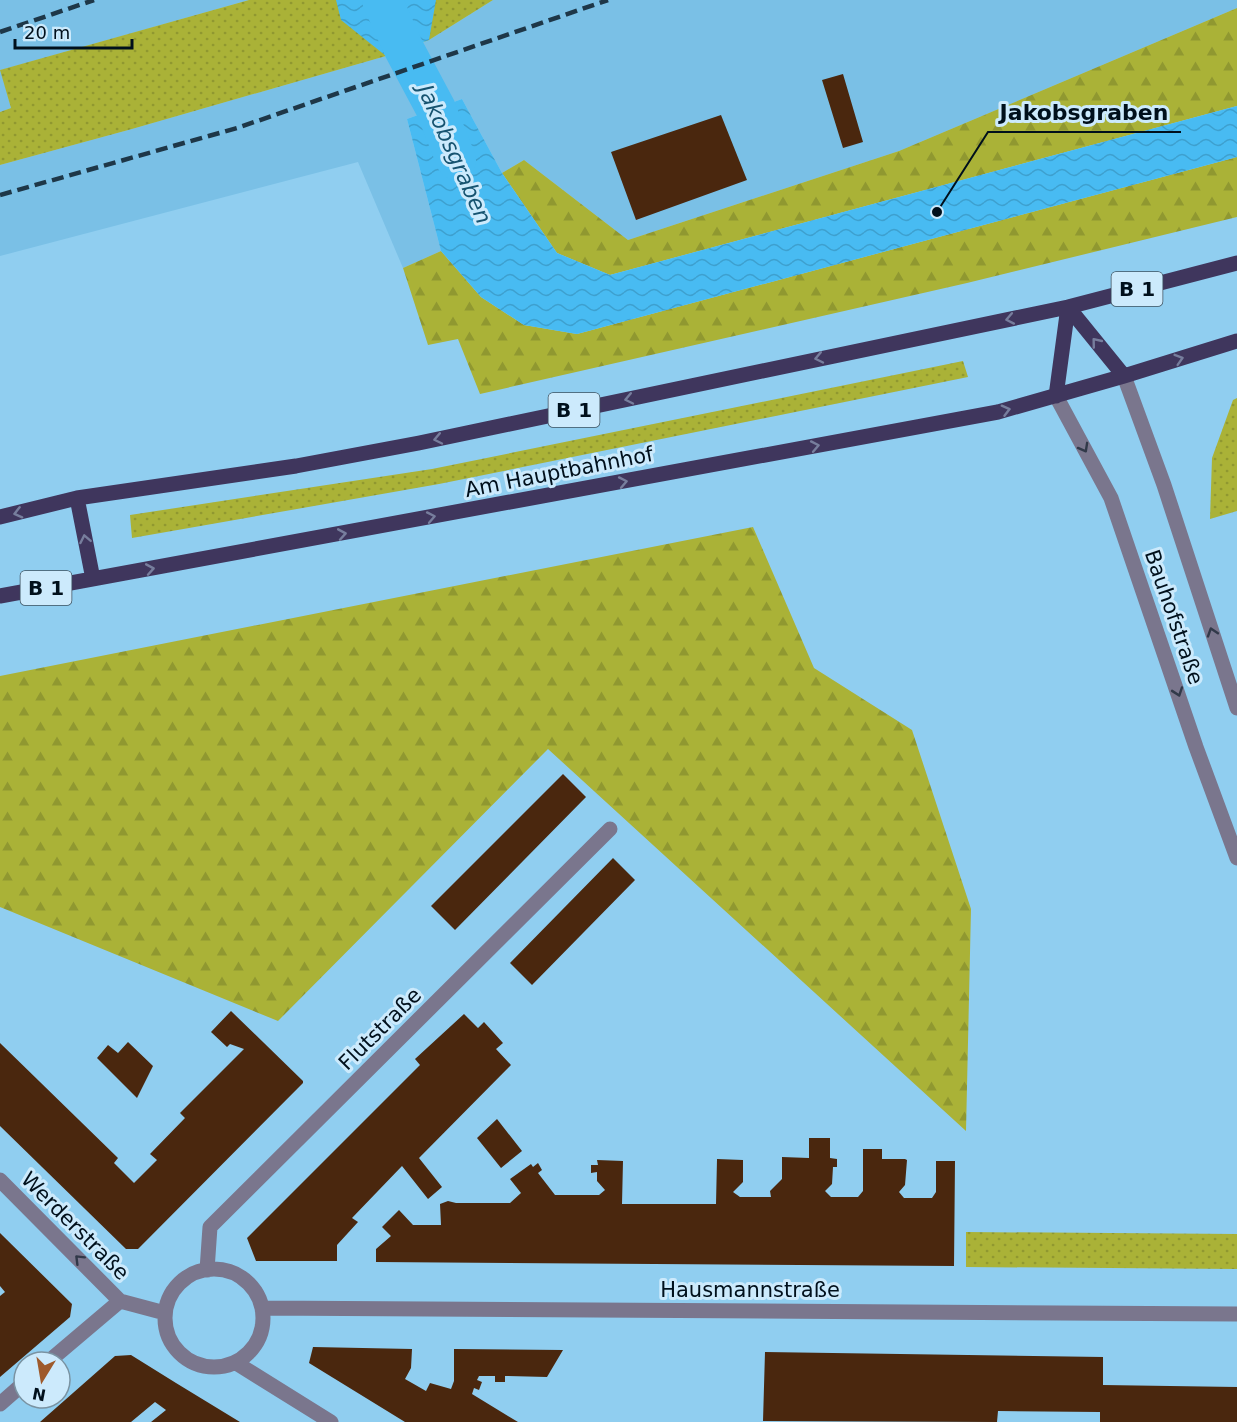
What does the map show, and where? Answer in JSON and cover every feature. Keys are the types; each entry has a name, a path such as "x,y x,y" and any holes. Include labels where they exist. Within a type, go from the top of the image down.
{"main road":[{"name":"B 1","path":"0,517 77,498 296,466 419,443 1068,307 1237,263"},
{"path":"1068,307 1124,376"},
{"path":"1056,396 1068,307"},
{"name":"B 1","path":"1124,376 1237,340"},
{"name":"Am Hauptbahnhof","path":"0,596 998,412 1124,376"},
{"path":"77,498 93,579"}],"street":[{"name":"Bauhofstraße","path":"1124,376 1164,485 1237,708"},
{"name":"Bauhofstraße","path":"1056,396 1111,498 1196,747 1237,858"},
{"name":"Flutstraße","path":"207,1270 210,1227 610,829"},
{"name":"Werderstraße","path":"0,1180 120,1301"},
{"path":"207,1270 222,1270 236,1274 248,1282 257,1294 262,1308 263,1324 259,1340 249,1353 236,1363 222,1367 207,1367 192,1362 180,1354 171,1342 165,1313 169,1299 177,1286 186,1278 207,1270"},
{"path":"62,1350 120,1301 165,1313"},
{"name":"Hausmannstraße","path":"262,1308 1237,1314"},
{"path":"236,1363 331,1422"},
{"path":"0,1404 12,1394"}],"shaded area":[{"path":"0,0 249,0 1,70 11,108 0,112"},
{"path":"493,0 1237,0 1237,8 899,151 628,240 524,160 502,173 462,99 407,119 441,251 403,268 358,162 0,256 0,165 386,56 429,40"}],"green space":[{"path":"249,0 493,0 429,40 386,56 0,165 0,112 11,108 0,70"},
{"path":"1237,8 1237,106 610,275 557,253 502,173 524,160 628,240 899,151"},
{"path":"1237,157 1237,217 967,283 480,394 458,339 428,345 403,268 441,251 481,297 524,325 577,334"},
{"path":"963,361 968,377 439,484 132,538 130,515 432,469"},
{"path":"1237,398 1237,511 1210,519 1212,458 1233,400"},
{"path":"753,527 814,668 912,730 971,909 966,1131 548,749 278,1021 0,907 0,676"},
{"path":"966,1232 1237,1234 1237,1269 966,1267"}],"water":[{"name":"Jakobsgraben","path":"336,0 436,0 429,40 386,56 341,20"},
{"name":"Jakobsgraben","path":"462,99 502,173 557,253 610,275 1237,106 1237,157 577,334 524,325 481,297 441,251 407,119"}],"building":[{"path":"843,74 863,142 843,148 822,80"},
{"path":"721,115 747,180 636,220 611,152"},
{"path":"563,774 586,797 455,930 431,906"},
{"path":"613,858 635,880 532,985 510,963"},
{"path":"231,1011 303,1083 138,1249 126,1249 0,1126 0,1043 118,1158 114,1163 134,1183 157,1160 150,1154 185,1118 180,1113 244,1049 230,1044 227,1047 211,1032"},
{"path":"464,1014 478,1028 484,1022 503,1043 496,1049 511,1065 419,1158 442,1187 428,1199 402,1166 352,1218 358,1222 337,1245 337,1261 256,1261 247,1238 420,1065 415,1059"},
{"path":"128,1042 153,1066 137,1098 97,1058 108,1045 118,1053"},
{"path":"497,1119 522,1151 501,1168 477,1138"},
{"path":"809,1138 830,1138 830,1158 837,1159 837,1167 833,1167 832,1184 825,1191 831,1197 858,1197 863,1191 863,1149 882,1149 882,1159 907,1160 905,1185 899,1192 904,1198 932,1198 936,1192 936,1161 955,1161 954,1266 376,1262 376,1249 391,1236 382,1227 399,1210 413,1225 441,1225 440,1204 448,1201 510,1203 521,1193 510,1179 531,1164 533,1167 538,1163 542,1170 538,1173 555,1195 599,1195 605,1190 597,1181 597,1172 591,1173 591,1165 598,1165 597,1160 623,1161 622,1204 716,1204 717,1159 743,1160 743,1182 733,1192 740,1197 771,1197 770,1191 782,1179 782,1157 809,1158"},
{"path":"0,1233 72,1304 70,1317 32,1350 12,1350 12,1367 0,1377 0,1296 5,1292 0,1286"},
{"path":"313,1347 412,1349 411,1368 405,1379 426,1391 430,1383 451,1389 454,1381 454,1349 563,1350 547,1377 505,1376 505,1382 495,1382 495,1376 479,1376 477,1380 482,1382 479,1390 474,1388 472,1394 518,1422 405,1422 309,1363"},
{"path":"765,1352 1103,1357 1103,1385 1237,1387 1237,1422 1100,1422 1100,1412 998,1411 997,1422 763,1421"},
{"path":"131,1355 240,1422 151,1422 166,1410 155,1402 131,1422 40,1422 54,1410 72,1410 72,1394 115,1356"}],"waterway":[{"name":"Jakobsgraben","path":"382,0 404,49 436,109 456,160"}],"railway":[{"path":"0,32 94,0"},
{"path":"0,195 237,128 608,0"}],"place":[{"name":"Jakobsgraben","path":"937,212"}]}
